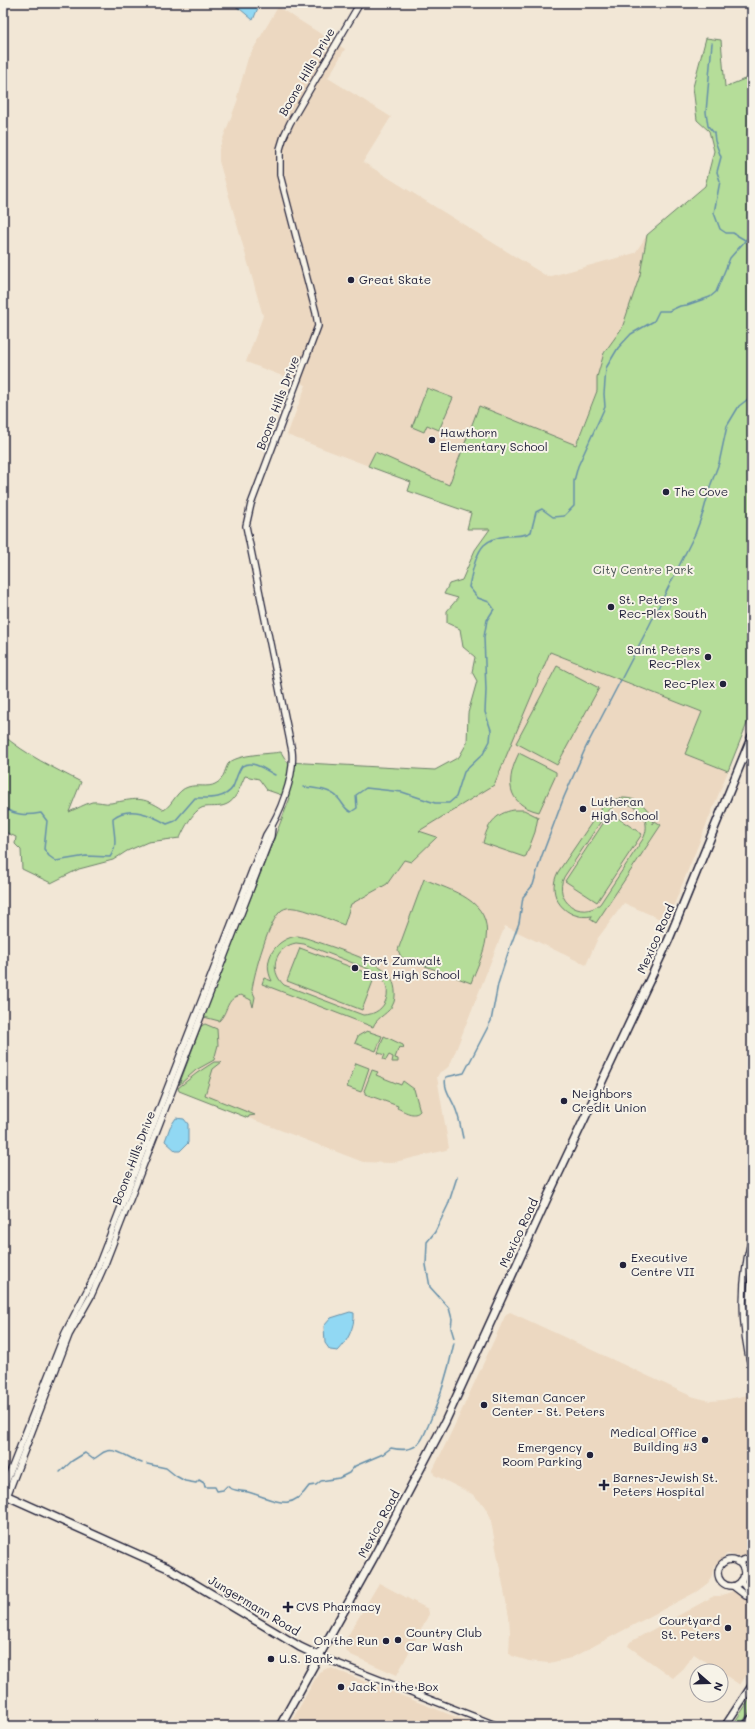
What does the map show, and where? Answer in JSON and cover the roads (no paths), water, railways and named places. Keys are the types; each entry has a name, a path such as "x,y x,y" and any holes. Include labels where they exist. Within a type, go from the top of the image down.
{"highway":[{"path":"748,1726 752,1719"}],"main road":[{"name":"Mexico Road","path":"280,1726 374,1556 445,1422 549,1194 669,939 752,736"},
{"name":"Jungermann Road","path":"4,1493 168,1568 300,1647 319,1656"},
{"path":"725,1726 752,1685"}],"street":[{"name":"Boone Hills Drive","path":"4,1493 69,1335 93,1292 106,1262 268,843 272,825 290,778 293,759 246,526 251,504 318,326 316,313 280,175 280,156 284,136 290,123 360,3"},
{"path":"752,1236 746,1264 742,1303 743,1327 752,1370"},
{"path":"752,1270 750,1311 752,1340"},
{"path":"736,1562 752,1557"},
{"path":"744,1574 742,1567 731,1560 720,1566 718,1572 722,1583 733,1586 746,1596 752,1597"},
{"path":"733,1586 741,1581 744,1574 752,1565"},
{"path":"741,1581 752,1597"},
{"name":"Jungermann Road","path":"319,1656 498,1726"}],"water":[{"path":"230,3 260,3 253,20"},
{"path":"176,1118 184,1119 188,1124 188,1143 180,1151 176,1151 165,1141 170,1127"},
{"path":"350,1312 354,1313 354,1318 352,1329 347,1339 338,1351 330,1350 325,1343 324,1326 331,1318"}],"waterway":[{"path":"712,43 706,112 708,126 714,133 715,141 721,157 717,172 720,181 714,213 720,229 726,233 733,233 745,240"},
{"path":"304,787 322,790 335,795 345,808 351,812 357,808 356,795 366,788 402,792 435,803 449,803 456,797 464,772 483,754 490,741 491,730 485,712 486,690 484,637 487,620 494,609 489,602 478,598 469,587 474,565 481,549 486,543 504,536 528,534 531,532 536,512 542,509 553,517 564,516 574,506 574,481 578,466 605,407 604,394 606,368 618,348 631,334 654,321 659,311 669,311 710,297 716,292 730,258 752,233"},
{"path":"463,1138 456,1108 446,1086 446,1077 464,1073 491,1021 498,984 519,923 523,897 533,885 541,858 564,797 586,747 695,534 719,463 727,426 739,406 752,396"},
{"path":"3,808 21,814 41,813 47,821 44,849 49,856 56,861 86,856 110,857 115,843 113,818 120,814 126,812 140,813 154,817 167,824 175,821 195,798 216,797 230,791 242,766 246,764 263,768 275,775"},
{"path":"454,1338 451,1328 452,1319 449,1308 430,1287 426,1265 427,1242 435,1232 448,1205 457,1177"},
{"path":"147,1464 166,1468 185,1481 196,1483 199,1480 204,1483 205,1487 215,1487 217,1491 223,1490 227,1486 235,1490 248,1492 274,1501 288,1502 295,1500 302,1495 309,1486 316,1485 321,1481 339,1478 349,1473 355,1466 383,1454 391,1448 401,1450 408,1449 419,1443 424,1436 440,1396 454,1343"},
{"path":"60,1472 72,1461 85,1453 93,1459 102,1453 115,1451 142,1463"}],"place":[{"name":"Great Skate","path":"351,280"},
{"name":"Hawthorn Elementary School","path":"432,440"},
{"name":"The Cove","path":"666,492"},
{"name":"St. Peters Rec-Plex South","path":"611,607"},
{"name":"Saint Peters Rec-Plex","path":"708,657"},
{"name":"Rec-Plex","path":"723,684"},
{"name":"Lutheran High School","path":"583,809"},
{"name":"Fort Zumwalt East High School","path":"355,968"},
{"name":"Neighbors Credit Union","path":"564,1101"},
{"name":"Executive Centre VII","path":"623,1265"},
{"name":"Siteman Cancer Center - St. Peters","path":"484,1405"},
{"name":"Medical Office Building #3","path":"705,1440"},
{"name":"Emergency Room Parking","path":"590,1455"},
{"name":"Barnes-Jewish St. Peters Hospital","path":"604,1485"},
{"name":"CVS Pharmacy","path":"288,1607"},
{"name":"Courtyard St. Peters","path":"728,1628"},
{"name":"Country Club Car Wash","path":"398,1640"},
{"name":"On the Run","path":"386,1641"},
{"name":"U.S. Bank","path":"271,1659"},
{"name":"Jack in the Box","path":"341,1687"}],"park label":[{"name":"City Centre Park","path":"643,570"}]}
